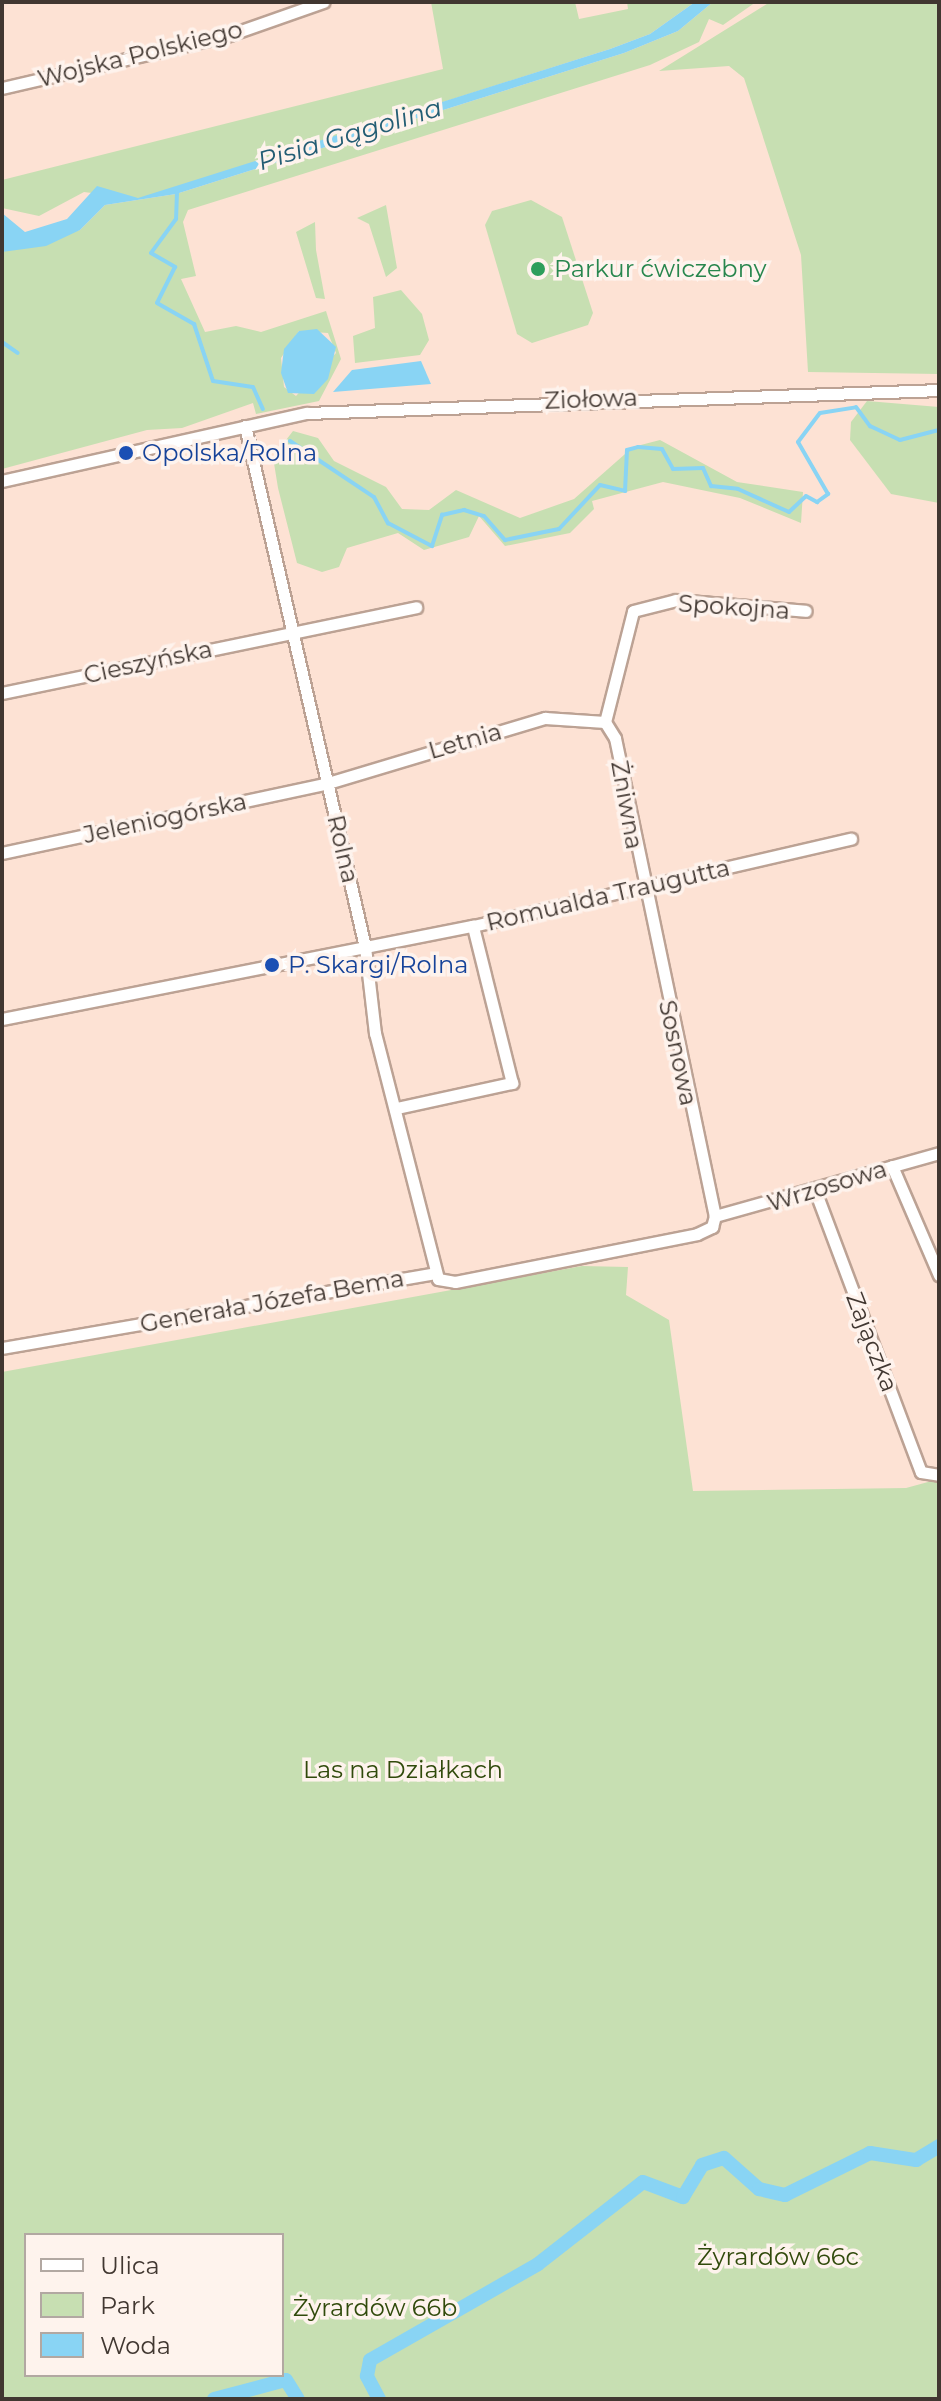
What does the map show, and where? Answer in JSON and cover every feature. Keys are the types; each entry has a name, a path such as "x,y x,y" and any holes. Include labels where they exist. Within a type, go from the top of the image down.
{"street":[{"name":"Wojska Polskiego","path":"2,88 229,35 323,2"},
{"name":"Ziołowa","path":"2,481 290,414 939,390"},
{"name":"Rolna","path":"245,426 365,947 375,1033 397,1108 436,1273"},
{"name":"Spokojna","path":"605,722 633,611 676,600 806,611"},
{"name":"Cieszyńska","path":"2,693 416,607"},
{"name":"Letnia","path":"328,783 545,718 605,722"},
{"name":"Żniwna","path":"605,722 615,738 643,889"},
{"name":"Jeleniogórska","path":"2,853 328,783"},
{"name":"Romualda Traugutta","path":"2,1019 473,926 851,839"},
{"name":"Sosnowa","path":"643,889 715,1216"},
{"path":"397,1108 512,1083 473,926"},
{"name":"Wrzosowa","path":"715,1216 816,1193 939,1153"},
{"path":"892,1166 939,1275"},
{"name":"Zajączka","path":"816,1193 921,1472 939,1475"},
{"name":"Generała Józefa Bema","path":"2,1348 436,1273 448,1283 697,1234 712,1227 715,1216"}],"green space":[{"path":"431,2 575,2 579,19 628,9 627,2 695,2 650,34 610,49 138,199 84,192 39,216 2,208 2,180 443,69"},
{"path":"713,2 756,2 723,25 709,19 699,42 650,65 188,210 183,222 196,276 181,279 205,332 236,326 261,332 326,311 341,359 319,401 256,414 253,403 182,428 147,430 2,469 2,252 80,230 105,205 176,194 624,53 678,31","holes":["299,331 328,333 336,353 296,396 284,387 281,358"]},
{"path":"770,2 939,2 939,374 808,372 801,255 744,78 729,66 659,71"},
{"name":"Parkur ćwiczebny","path":"531,200 562,217 593,313 588,325 532,343 517,334 485,225 492,211"},
{"path":"386,205 397,268 386,277 369,224 357,218"},
{"path":"315,222 316,250 325,299 316,298 296,232"},
{"path":"401,290 422,314 429,340 420,355 355,363 353,336 375,328 373,297"},
{"path":"867,401 939,407 939,503 891,494 850,440 851,422"},
{"path":"293,431 318,438 334,461 386,487 402,509 429,510 456,490 520,518 574,499 633,447 660,440 737,482 803,492 801,523 740,498 663,482 592,501 594,509 570,533 505,546 479,516 469,537 424,550 398,533 347,548 339,567 322,572 297,563 278,488 273,457"},
{"name":"Las na Działkach","path":"582,1266 628,1267 626,1295 669,1320 693,1491 906,1488 939,1479 939,2399 2,2399 2,1372"}],"water":[{"name":"Pisia Gągolina","path":"695,2 713,2 678,31 624,53 176,194 105,205 80,230 46,246 2,252 2,213 25,232 67,219 97,186 138,198 610,49 650,34"},
{"path":"317,329 336,347 328,379 314,394 288,393 281,373 284,349 299,331"},
{"path":"421,361 431,384 333,392 352,370"}],"waterway":[{"path":"177,192 176,219 151,253 175,267 157,303 194,324 213,381 253,387 263,409"},
{"path":"2,342 18,353"},
{"path":"290,441 374,497 388,523 432,546 442,515 464,510 484,516 505,540 559,529 600,485 625,491 627,450 638,447 662,449 673,469 703,468 711,486 738,489 789,512 806,496 817,502 828,494 798,442 820,413 856,407 870,426 900,440 939,430"},
{"path":"379,2399 367,2376 370,2360 538,2264 643,2182 683,2197 702,2165 724,2158 759,2189 785,2195 870,2153 916,2160 939,2146"},
{"path":"214,2399 286,2380 298,2399"}],"place":[{"name":"Parkur ćwiczebny","path":"538,269"},
{"name":"Opolska/Rolna","path":"126,453"},
{"name":"P. Skargi/Rolna","path":"272,965"}],"park label":[{"name":"Żyrardów 66c","path":"778,2257"},
{"name":"Żyrardów 66b","path":"375,2308"}]}
